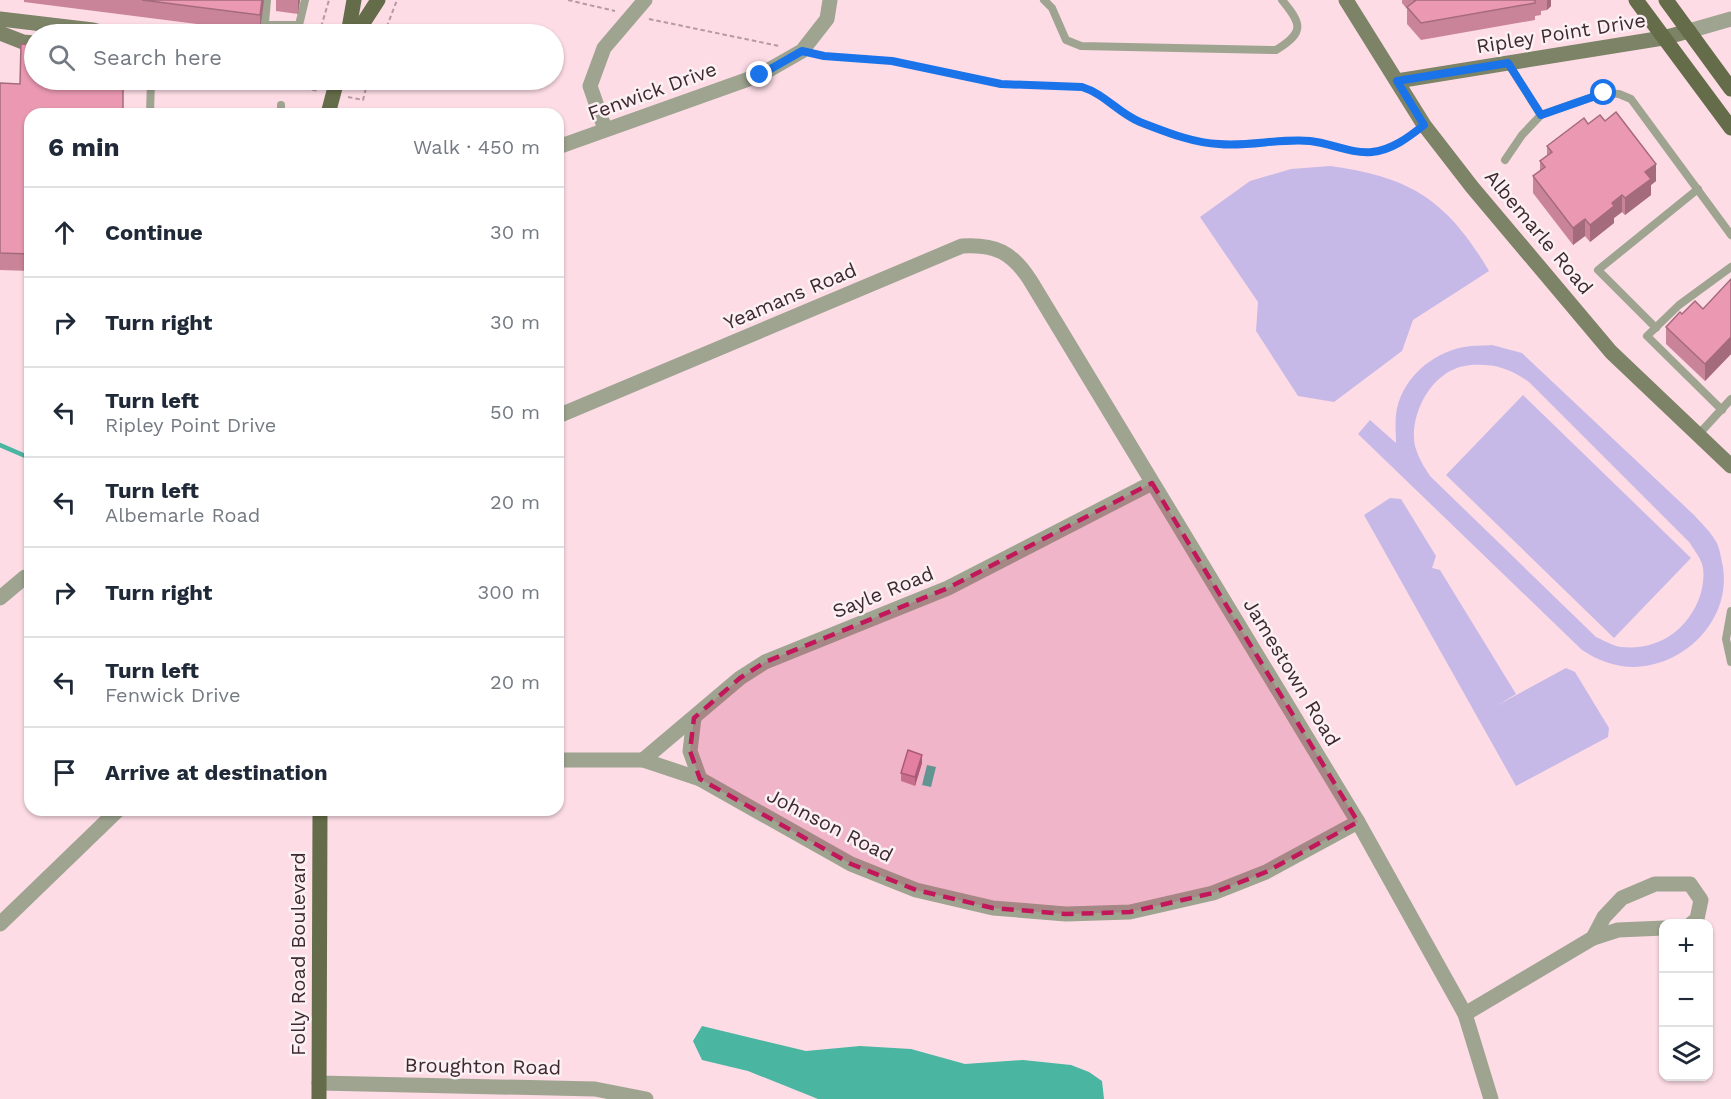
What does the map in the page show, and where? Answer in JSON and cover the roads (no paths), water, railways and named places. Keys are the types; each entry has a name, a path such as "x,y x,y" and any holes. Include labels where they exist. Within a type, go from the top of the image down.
{"main road":[{"path":"350,24 354,0"},
{"path":"362,24 378,0"},
{"path":"1636,0 1731,128"},
{"path":"1666,0 1731,89"},
{"path":"330,108 334,90"},
{"name":"Folly Road Boulevard","path":"319,1091 320,816"}],"street":[{"path":"605,129 590,86 604,48 645,0"},
{"name":"Fenwick Drive","path":"564,145 760,75 802,51 827,19 830,0"},
{"name":"Albemarle Road","path":"1346,0 1424,125 1472,187 1611,352 1731,466"},
{"path":"0,19 42,24"},
{"name":"Ripley Point Drive","path":"1397,81 1663,38 1731,19"},
{"path":"0,33 24,42"},
{"name":"Yeamans Road","path":"564,413 962,246 981,245 1006,253 1020,265 1030,280"},
{"name":"Jamestown Road","path":"1030,280 1358,822 1465,1014 1491,1099"},
{"name":"Sayle Road","path":"644,760 740,678 765,662 948,588 1152,483"},
{"path":"0,598 24,578"},
{"path":"693,718 690,751 700,779"},
{"name":"Johnson Road","path":"564,760 644,760 700,779 851,864 916,890 993,908 1066,914 1130,912 1213,893 1266,872 1358,822"},
{"path":"0,924 112,816"},
{"path":"1593,938 1604,917 1622,898 1656,884 1690,884 1701,900 1697,919"},
{"path":"1465,1014 1593,938 1618,930 1659,928"},
{"name":"Broughton Road","path":"319,1091 595,1094 646,1099"}],"lane":[{"path":"265,24 267,0"},
{"path":"299,24 305,0"},
{"path":"1044,0 1052,8 1066,40 1081,46 1276,50 1290,42 1298,30 1297,18 1282,0"},
{"path":"1508,63 1541,115"},
{"path":"150,108 151,90"},
{"path":"1505,160 1522,135 1541,115 1604,93 1619,94 1631,99 1640,110 1731,235"},
{"path":"1656,327 1598,270 1698,189"},
{"path":"1722,410 1647,336 1679,305 1731,267"},
{"path":"1698,435 1731,399"},
{"path":"1731,611 1726,639 1731,662"}],"waterway":[{"path":"0,445 24,455"}]}
